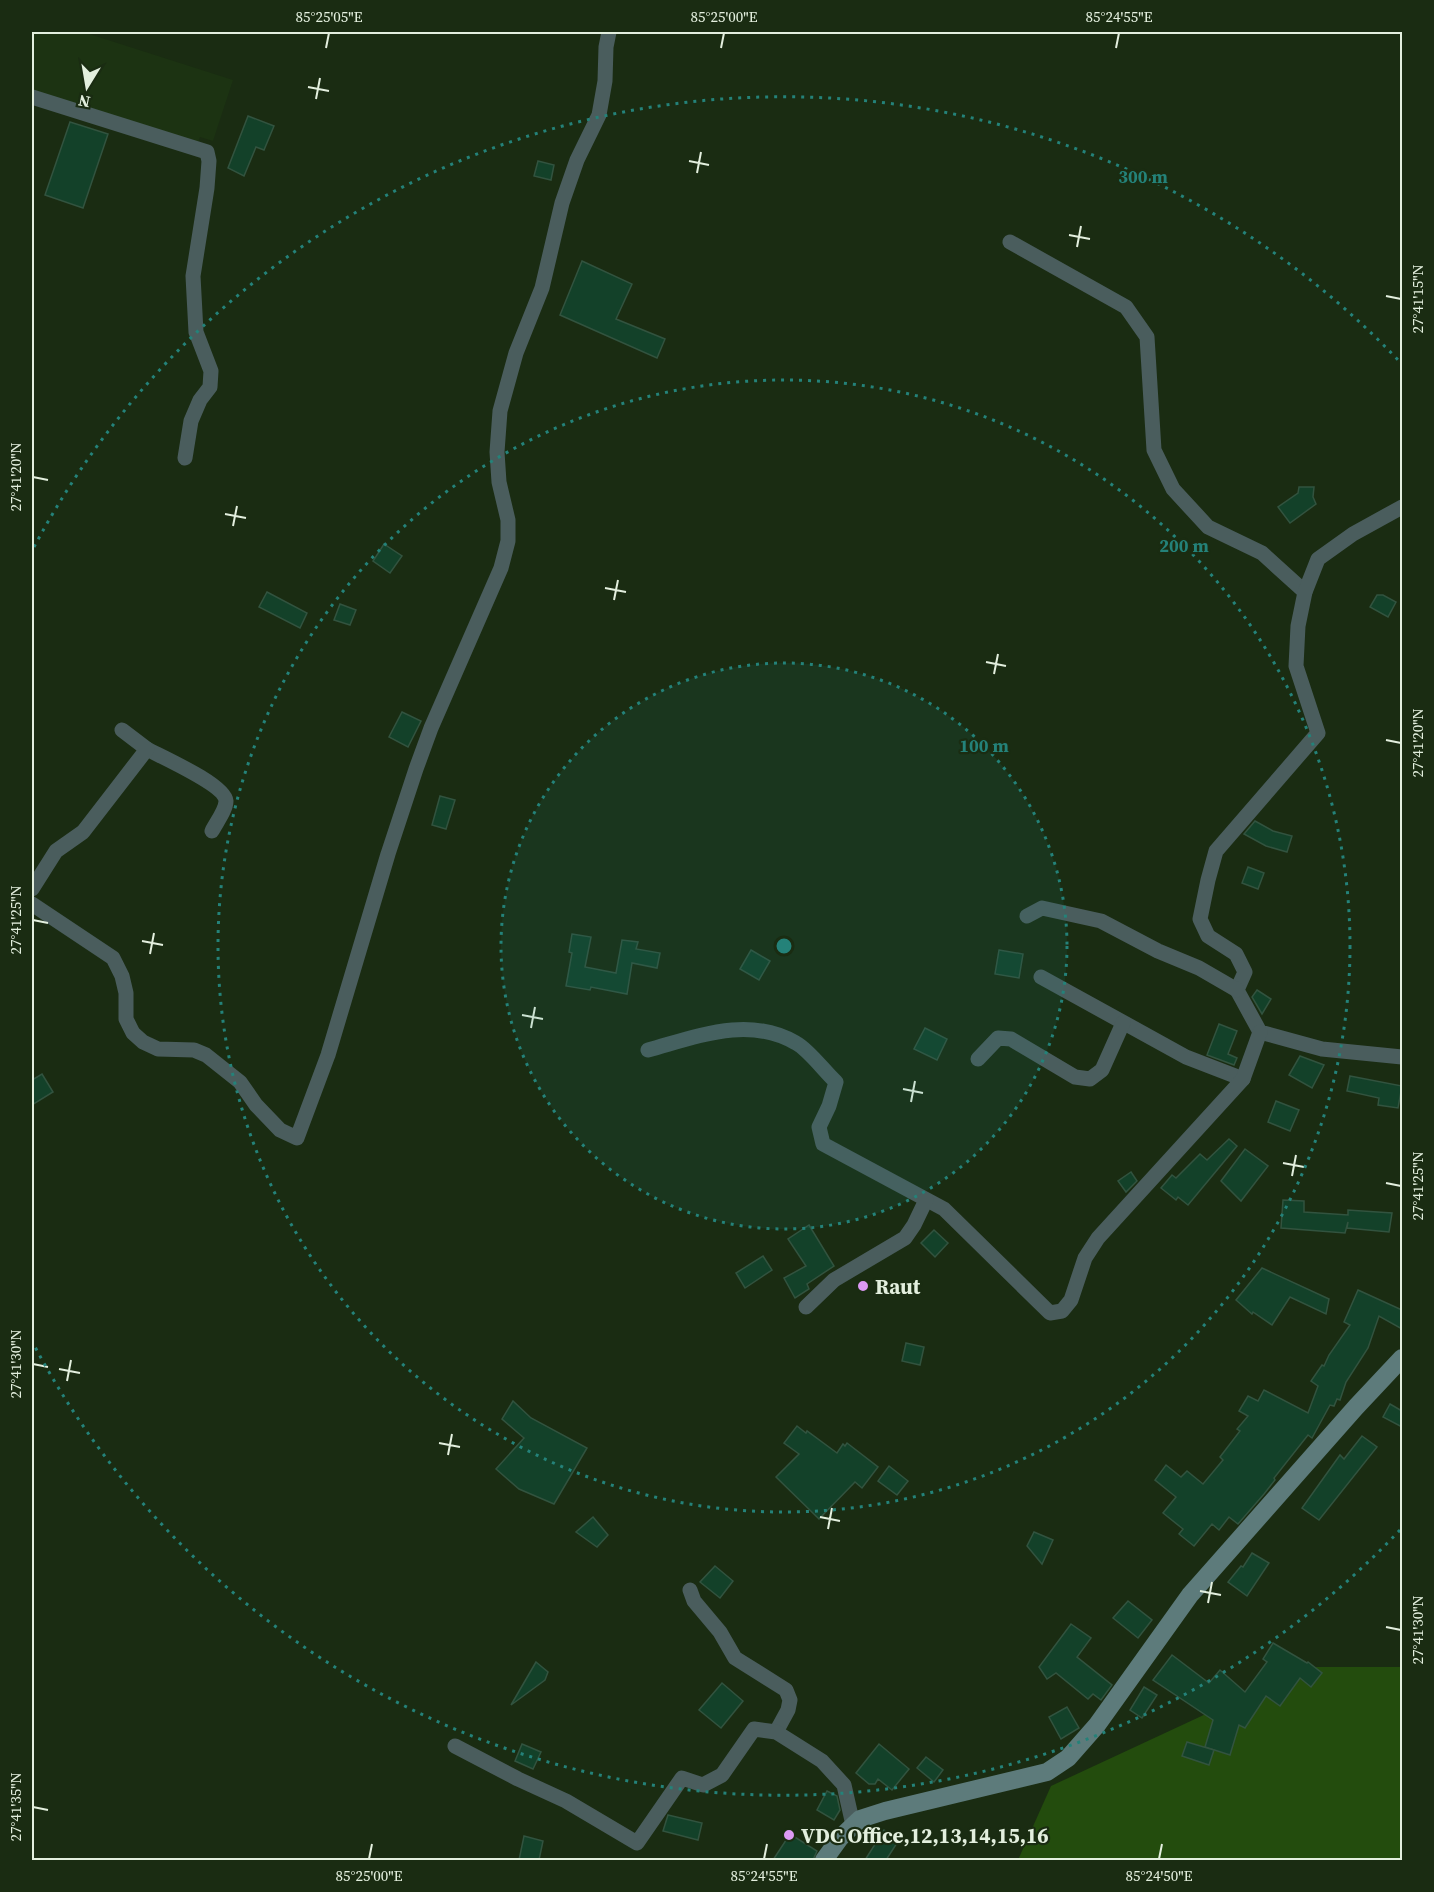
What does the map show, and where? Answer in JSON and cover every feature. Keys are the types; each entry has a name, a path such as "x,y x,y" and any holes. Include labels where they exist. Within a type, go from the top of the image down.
{"main road":[{"path":"824,1860 840,1838 860,1819 1047,1772 1068,1758 1097,1725 1190,1595 1402,1358"}],"street":[{"path":"32,904 113,958 122,976 126,993 126,1019 133,1033 143,1042 158,1049 195,1050 206,1054 240,1082 256,1105 280,1130 297,1138 328,1055 416,769 431,728 501,568 508,541 508,520 498,472 497,452 501,411 516,353 543,288 562,203 577,160 599,115 605,81 609,32"},
{"path":"32,97 207,152 209,161 207,188 193,276 196,332 211,371 210,387 200,400 191,421 184,458"},
{"path":"1010,242 1126,307 1148,337 1154,450 1173,489 1208,527 1262,553 1305,592"},
{"path":"1238,990 1245,972 1236,954 1208,936 1200,919 1216,851 1318,733 1296,666 1298,626 1305,592 1318,559 1353,534 1402,507"},
{"path":"122,730 147,749 224,793 225,806 212,831"},
{"path":"32,889 56,851 83,832 147,749"},
{"path":"1027,916 1042,908 1101,921 1158,951 1198,968 1238,990 1260,1032 1322,1049 1402,1057"},
{"path":"1041,977 1186,1057 1243,1079"},
{"path":"978,1059 998,1038 1011,1039 1075,1077 1090,1079 1102,1070 1123,1023"},
{"path":"648,1050 728,1029 766,1030 797,1043 836,1082 829,1106 819,1127 823,1143 944,1209 1050,1313 1062,1311 1071,1300 1084,1258 1098,1239 1243,1079 1260,1032"},
{"path":"806,1307 834,1280 905,1238 926,1200"},
{"path":"690,1590 694,1601 720,1632 735,1658 786,1690 790,1700 788,1710 776,1732"},
{"path":"455,1746 518,1779 567,1801 637,1843 682,1778 703,1785 722,1775 754,1729 776,1732 822,1761 844,1785 853,1825"}],"shaded area":[{"path":"32,32 83,32 233,80 213,141 200,137 197,145 32,92"}],"green space":[{"path":"1307,1667 1402,1667 1402,1860 1018,1860 1051,1786"}],"building":[{"path":"248,116 274,126 264,150 256,147 244,176 228,168"},
{"path":"70,122 108,134 83,208 45,195"},
{"path":"538,161 554,165 551,180 534,176"},
{"path":"582,261 632,284 616,319 665,339 657,358 560,315"},
{"path":"1299,487 1314,487 1313,497 1316,504 1290,523 1278,507 1298,493"},
{"path":"384,544 402,556 390,573 373,561"},
{"path":"267,592 307,613 300,628 259,607"},
{"path":"1377,595 1383,595 1396,602 1388,617 1370,607"},
{"path":"340,604 356,610 350,625 334,620"},
{"path":"402,712 421,721 408,747 389,737"},
{"path":"440,796 455,800 446,829 432,825"},
{"path":"1255,821 1273,831 1292,836 1287,852 1266,846 1244,834"},
{"path":"1248,867 1264,873 1258,889 1242,883"},
{"path":"572,934 591,937 585,967 616,973 622,940 638,942 636,949 660,953 657,968 632,963 627,994 591,987 590,990 566,986 572,953 569,952"},
{"path":"751,950 770,961 759,980 740,969"},
{"path":"999,950 1023,954 1019,978 995,974"},
{"path":"1257,990 1271,999 1262,1014 1252,997"},
{"path":"1219,1024 1237,1031 1228,1054 1237,1058 1234,1065 1207,1055"},
{"path":"925,1028 947,1039 937,1060 914,1049"},
{"path":"1300,1056 1324,1065 1312,1088 1289,1075"},
{"path":"42,1074 53,1092 32,1105 32,1080"},
{"path":"1350,1076 1402,1086 1398,1108 1378,1105 1379,1098 1347,1091"},
{"path":"1276,1101 1299,1110 1290,1131 1268,1122"},
{"path":"1229,1139 1237,1146 1188,1205 1178,1197 1176,1200 1161,1188 1172,1175 1176,1178 1200,1154 1207,1160"},
{"path":"1245,1149 1268,1166 1241,1201 1221,1181"},
{"path":"1131,1172 1137,1181 1126,1192 1118,1181"},
{"path":"1283,1200 1304,1201 1304,1212 1348,1215 1348,1210 1392,1213 1389,1232 1347,1228 1348,1222 1345,1233 1281,1228"},
{"path":"809,1225 834,1266 807,1284 809,1289 795,1298 784,1278 806,1266 788,1239"},
{"path":"934,1230 948,1243 935,1257 921,1243"},
{"path":"763,1256 772,1270 745,1288 736,1273"},
{"path":"1262,1268 1329,1299 1326,1314 1290,1297 1272,1325 1253,1312 1252,1314 1236,1300"},
{"path":"1358,1290 1402,1310 1402,1329 1379,1316 1368,1348 1346,1382 1340,1400 1337,1399 1334,1406 1330,1405 1312,1438 1308,1435 1264,1494 1238,1524 1229,1517 1219,1530 1212,1524 1194,1546 1179,1534 1183,1529 1163,1513 1176,1497 1155,1480 1166,1465 1181,1477 1187,1471 1203,1484 1223,1460 1220,1457 1240,1431 1237,1429 1248,1416 1239,1411 1248,1396 1258,1401 1264,1390 1308,1413 1318,1386 1311,1381 1322,1365 1324,1366 1350,1325 1344,1322"},
{"path":"906,1343 924,1347 920,1365 902,1361"},
{"path":"513,1401 531,1418 587,1448 554,1504 519,1489 496,1469 524,1438 502,1419"},
{"path":"1390,1404 1402,1411 1402,1427 1383,1417"},
{"path":"797,1426 837,1453 843,1444 845,1446 847,1443 878,1467 862,1488 855,1482 819,1519 776,1477 799,1454 784,1443"},
{"path":"1362,1436 1377,1447 1319,1520 1302,1508 1340,1455 1344,1459"},
{"path":"889,1466 908,1481 897,1495 878,1481"},
{"path":"593,1517 608,1535 597,1547 576,1532"},
{"path":"1034,1532 1053,1540 1042,1564 1027,1546"},
{"path":"1252,1553 1269,1563 1247,1596 1228,1582 1241,1566 1243,1567"},
{"path":"715,1566 733,1581 720,1598 700,1582"},
{"path":"1128,1601 1152,1620 1138,1638 1113,1618"},
{"path":"1071,1624 1091,1638 1077,1657 1112,1685 1101,1700 1093,1694 1088,1699 1056,1673 1047,1679 1039,1667"},
{"path":"1273,1643 1308,1662 1322,1673 1311,1687 1300,1678 1280,1706 1266,1696 1245,1728 1239,1725 1230,1755 1205,1747 1213,1720 1153,1680 1172,1655 1209,1683 1220,1670 1245,1692 1267,1662 1263,1659"},
{"path":"536,1662 548,1672 545,1680 511,1705"},
{"path":"722,1683 743,1701 721,1728 699,1710"},
{"path":"1144,1687 1157,1695 1142,1718 1130,1710"},
{"path":"1067,1707 1079,1728 1061,1739 1049,1717"},
{"path":"1187,1742 1214,1750 1209,1765 1182,1756"},
{"path":"522,1744 541,1752 533,1769 515,1761"},
{"path":"879,1744 909,1769 892,1790 878,1779 875,1784 869,1784 856,1773"},
{"path":"926,1757 943,1770 934,1782 917,1768"},
{"path":"827,1791 837,1796 840,1810 834,1820 817,1810"},
{"path":"668,1815 702,1823 698,1840 663,1831"},
{"path":"884,1830 899,1840 886,1860 865,1860"},
{"path":"790,1834 817,1851 813,1860 773,1860"},
{"path":"524,1836 543,1841 539,1860 519,1860"}],"place":[{"name":"Raut","path":"863,1286"},
{"name":"VDC Office,12,13,14,15,16","path":"789,1835"}]}
